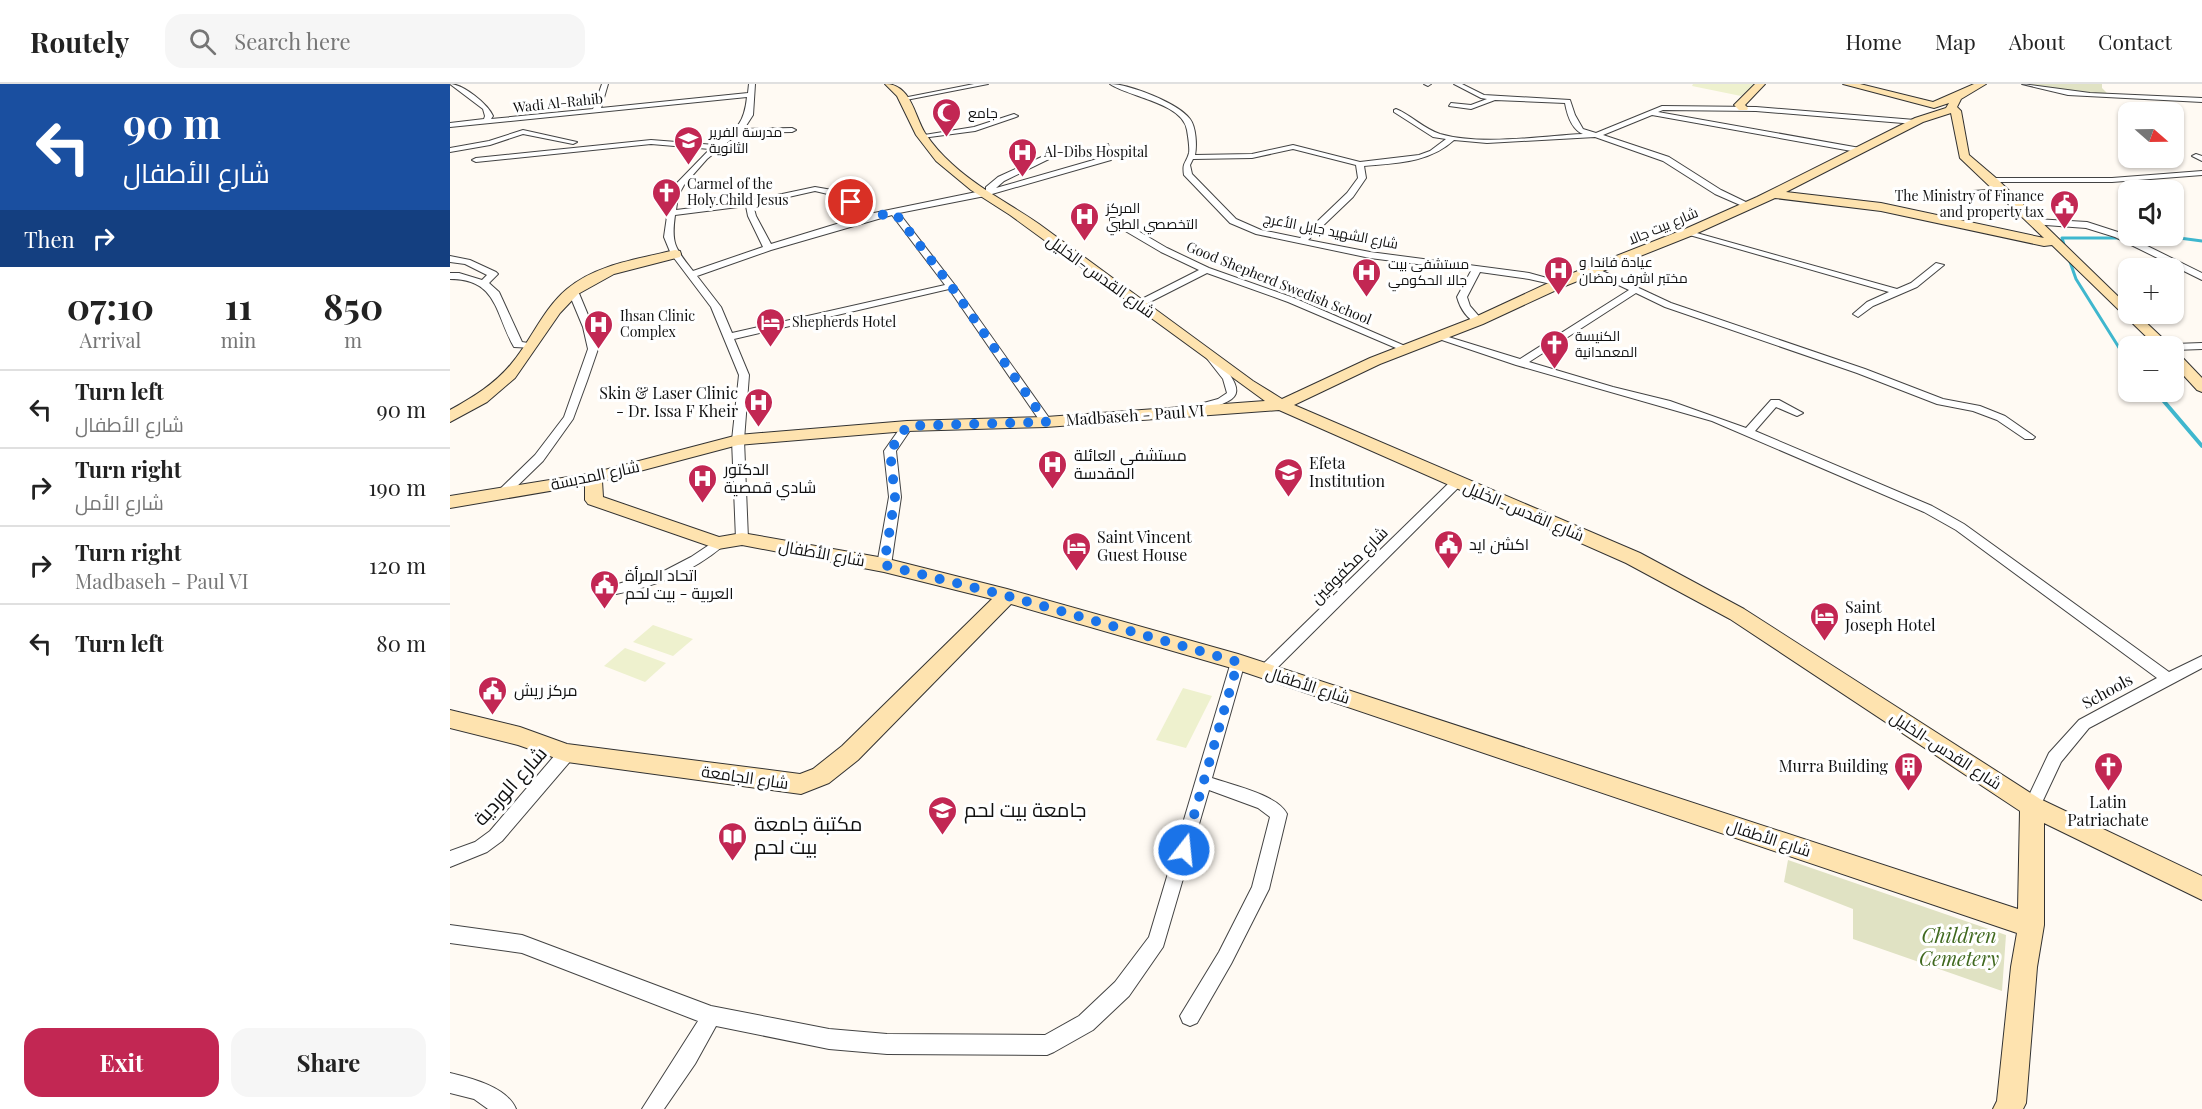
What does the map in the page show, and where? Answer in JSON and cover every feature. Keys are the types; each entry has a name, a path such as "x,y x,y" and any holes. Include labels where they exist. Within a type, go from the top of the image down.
{"street":[{"path":"453,84 486,108 489,116 486,122"},
{"path":"596,111 605,84"},
{"path":"742,539 738,440 744,375 716,307 675,254 668,237 670,213 680,184 697,163 738,130 749,115 752,84"},
{"name":"شارع القدس-الخليل","path":"890,84 906,98 922,136 949,168 982,194 1014,212 1210,356 1281,405 1633,558 1737,614 2032,806 2202,888"},
{"path":"906,98 985,84"},
{"name":"شارع الشهيد جايل الأعرج","path":"1113,84 1170,107 1185,116 1193,135 1191,157 1186,165 1188,175 1233,221 1259,231 1370,255 1529,276 1560,283"},
{"path":"1457,84 1472,93 1500,100 1568,101 1571,115 1580,130 1666,159 1718,192 1747,206"},
{"path":"1743,108 1739,105 1760,84"},
{"path":"1848,84 1948,107 1964,156 1992,180 2043,233 2063,249 2118,302"},
{"name":"شارع بيت جالا","path":"1281,405 1407,349 1478,321 1560,283 1596,271 1747,206 1948,107 1981,84"},
{"path":"2025,84 2037,88 2091,94 2202,100"},
{"name":"Wadi Al-Rahib","path":"450,124 752,95"},
{"path":"1451,105 1471,107 1500,100"},
{"path":"1396,111 1427,131 1452,138 1496,141 1597,135 1662,108 1743,108 1917,121"},
{"path":"1650,112 1857,150"},
{"path":"922,136 975,129 1014,117"},
{"path":"522,132 522,126 527,118"},
{"path":"738,130 792,130"},
{"path":"450,150 490,143 522,132 573,142"},
{"path":"1191,157 1252,156 1298,147 1360,164 1424,155 1440,149 1452,138"},
{"path":"476,159 651,142 716,147"},
{"path":"690,275 873,216 982,194 1108,158 1105,146"},
{"path":"982,194 1001,179 1048,156"},
{"path":"1302,241 1350,195 1362,178 1360,164"},
{"path":"1992,180 2112,180 2202,173"},
{"path":"670,213 749,203 815,189 836,193 873,216"},
{"path":"1928,196 2003,191"},
{"path":"1777,192 1801,197"},
{"path":"1777,192 1881,207 2000,233 2043,233 2087,225 2118,235 2202,277"},
{"path":"749,203 752,216 768,248"},
{"path":"895,213 951,286 1046,422"},
{"name":"Good Shepherd Swedish School","path":"1113,220 1164,250 1206,270 1291,300 1407,349"},
{"path":"1689,232 1898,292"},
{"path":"450,417 480,400 510,375 555,310 573,291 599,276 626,266 675,254"},
{"path":"450,259 467,262 493,274 484,283"},
{"path":"1858,314 1870,304 1914,285 1939,265"},
{"path":"1477,269 1462,297 1465,307 1478,321"},
{"path":"1139,304 1206,270"},
{"path":"1596,271 1668,305 1861,371 1941,402 1976,408 2001,418 2029,437"},
{"path":"450,276 459,276 484,283 494,292 518,345 530,346"},
{"path":"728,337 951,286"},
{"path":"1520,363 1635,290"},
{"path":"505,491 539,458 569,417 582,381 592,350 588,327 573,291"},
{"path":"2141,324 2153,336"},
{"path":"1438,337 1611,390 1689,409 1874,484 1960,527 2167,678"},
{"path":"2184,347 2202,346"},
{"path":"1162,414 1203,407 1230,399 1234,393 1234,387 1210,356"},
{"path":"2184,368 2202,387"},
{"path":"1748,432 1775,402 1797,413"},
{"name":"Madbaseh - Paul VI","path":"738,440 907,426 1046,422 1281,405"},
{"path":"884,565 895,497 890,451 907,426"},
{"name":"شارع المدبسة","path":"450,502 593,478 738,440"},
{"name":"شارع الأطفال","path":"593,478 594,500 718,543 742,539 884,565 1008,596 1266,670 2031,925"},
{"name":"شارع مكفوفين","path":"1266,670 1456,483"},
{"path":"616,589 659,579 705,555 718,543"},
{"name":"شارع الجامعة","path":"450,719 520,736 567,753 801,784 821,776 850,753 1008,596"},
{"name":"Schools","path":"2032,806 2055,758 2084,724 2202,661"},
{"path":"450,934 522,944 711,1016 830,1039 895,1044 1047,1045 1086,1023 1122,988 1157,941 1238,662"},
{"name":"شارع الوردية","path":"450,859 481,847 496,836 567,753"},
{"path":"1190,1016 1225,958 1260,889 1279,814 1264,803 1204,782"},
{"path":"2008,1109 2011,1103 2024,967 2031,925 2032,806"},
{"path":"652,1109 711,1016"},
{"path":"450,1083 478,1090 506,1109"}],"green space":[{"path":"1693,84 1755,84 1741,96 1692,86"},
{"path":"2028,84 2102,84 2102,88 2108,94 2089,94"},
{"path":"653,625 693,639 673,656 633,642"},
{"path":"625,648 666,663 645,682 604,666"},
{"path":"1183,688 1212,696 1186,748 1156,740"},
{"name":"Children Cemetery","path":"1788,860 2006,935 2002,991 1853,939 1853,909 1784,882"}],"waterway":[{"path":"2065,248 2062,238 2118,238"},
{"path":"2184,239 2202,241"},
{"path":"2069,259 2076,279 2118,346"},
{"path":"2165,402 2202,446"}],"place":[{"name":"جامع","path":"947,138"},
{"name":"مدرسة الفرير الثانوية","path":"688,166"},
{"name":"Al-Dibs Hospital","path":"1023,178"},
{"name":"Carmel of the Holy Child Jesus","path":"666,218"},
{"name":"The Ministry of Finance and property tax","path":"2065,230"},
{"name":"المركز التخصصي الطبي","path":"1085,242"},
{"name":"عيادة فاندا و مختبر اشرف رمضان","path":"1558,296"},
{"name":"مستشفى بيت جالا الحكومي","path":"1367,298"},
{"name":"Shepherds Hotel","path":"771,348"},
{"name":"Ihsan Clinic Complex","path":"599,350"},
{"name":"الكنيسة المعمدانية","path":"1554,370"},
{"name":"Skin & Laser Clinic - Dr. Issa F Kheir","path":"759,428"},
{"name":"مستشفى العائلة المقدسة","path":"1053,490"},
{"name":"Efeta Institution","path":"1288,498"},
{"name":"الدكتور شادي قمصية","path":"703,504"},
{"name":"اكشن ايد","path":"1448,570"},
{"name":"Saint Vincent Guest House","path":"1076,572"},
{"name":"اتحاد المرأة العربية - بيت لحم","path":"604,610"},
{"name":"Saint Joseph Hotel","path":"1824,642"},
{"name":"مركز ريش","path":"493,716"},
{"name":"Murra Building","path":"1909,792"},
{"name":"Latin Patriachate","path":"2108,792"},
{"name":"جامعة بيت لحم","path":"943,836"},
{"name":"مكتبة جامعة بيت لحم","path":"733,862"}],"route":[{"path":"851,202 873,216 895,213 951,286 1046,422 907,426 890,451 895,497 884,565 1008,596 1238,662 1184,850"}]}
